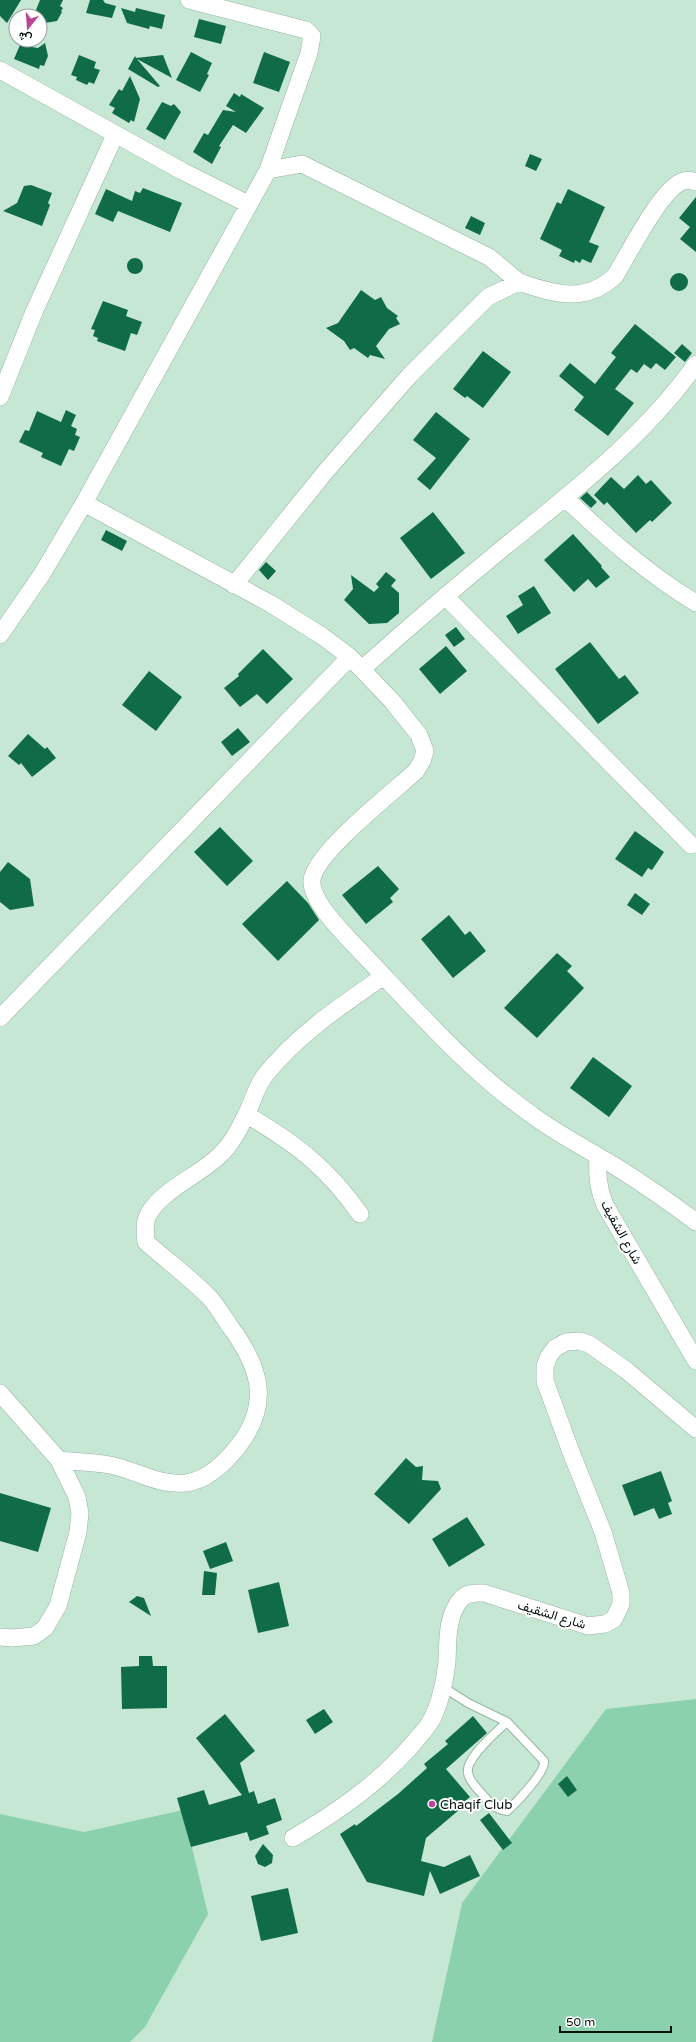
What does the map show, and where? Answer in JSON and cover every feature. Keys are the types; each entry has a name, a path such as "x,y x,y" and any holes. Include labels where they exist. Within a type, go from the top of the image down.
{"street":[{"path":"1,633 42,574 84,503 268,170 289,105 303,72 312,36 306,30 284,23 189,0"},
{"path":"0,70 115,135 248,204"},
{"path":"0,397 34,312 115,135"},
{"path":"268,170 302,164 489,257 519,282 545,290 574,294 591,292 604,286 614,276 667,193 681,181 690,180 696,182"},
{"path":"234,585 326,471 409,376 488,298 519,282"},
{"path":"0,1018 356,663 445,596 565,498 618,452 679,388 696,364"},
{"path":"565,498 607,538 642,566 696,603"},
{"path":"84,503 271,604 322,636 356,663 392,701 419,735 425,752 422,760 416,771 343,836 316,867 312,879 312,888 317,900 432,1028 479,1073 530,1114 624,1172 696,1222"},
{"path":"445,596 691,845"},
{"path":"59,1460 111,1466 166,1482 187,1483 207,1476 228,1459 245,1437 256,1416 259,1393 252,1363 244,1344 210,1299 146,1242 145,1228 147,1216 158,1202 198,1173 222,1153 235,1136 247,1115 255,1093 265,1075 286,1052 327,1016 384,976"},
{"path":"247,1115 306,1153 345,1192 360,1214"},
{"name":"شارع الشقيف","path":"598,1157 597,1177 599,1190 605,1205 696,1361"},
{"name":"شارع الشقيف","path":"293,1838 345,1805 388,1771 405,1754 431,1721 443,1687 450,1624 454,1612 462,1598 470,1593 484,1593 588,1626 605,1624 614,1619 618,1614 621,1604 619,1580 603,1532 545,1381 545,1366 549,1356 555,1348 566,1342 579,1341 589,1344 626,1370 696,1429"},
{"path":"0,1393 59,1460 77,1497 80,1513 78,1532 58,1606 45,1628 34,1636 12,1638 0,1637"}],"lane":[{"path":"443,1687 468,1703 507,1722 544,1761 545,1764 532,1785 507,1810 496,1808 488,1801 468,1775 469,1764 476,1754 492,1735 507,1722"}],"green space":[{"path":"696,1699 696,2042 432,2042 462,1903 606,1709"},
{"path":"183,1810 208,1914 145,2027 130,2042 0,2042 0,1814 84,1832"}],"building":[{"path":"0,0 21,0 16,8 8,8 7,23 0,16"},
{"path":"40,0 63,0 60,6 63,8 61,11 62,12 57,21 48,22 48,8 37,8"},
{"path":"90,0 103,0 105,3 116,6 112,18 86,13"},
{"path":"121,8 135,12 136,8 165,15 162,29 150,26 149,29 127,23"},
{"path":"199,19 226,26 221,44 194,37"},
{"path":"19,48 46,48 48,56 44,66 40,65 39,69 14,59"},
{"path":"191,52 212,63 207,74 209,75 200,92 176,80"},
{"path":"264,52 290,62 279,92 253,83"},
{"path":"79,55 96,62 94,68 100,70 94,84 89,82 87,85 76,80 77,77 71,75"},
{"path":"163,55 172,78 137,59 160,86 158,87 128,69 135,56 136,58"},
{"path":"130,76 140,99 134,122 131,120 129,123 112,113 115,108 109,105 119,89 122,91"},
{"path":"234,93 240,97 241,94 264,108 246,133 233,125 219,146 221,147 212,164 193,152 204,133 208,135 223,110 236,112 226,106"},
{"path":"162,102 171,106 174,104 181,112 165,140 146,129"},
{"path":"530,154 542,159 536,171 525,166"},
{"path":"31,185 52,193 48,203 50,205 42,226 3,211 17,203 24,186"},
{"path":"143,188 182,203 170,232 118,211 113,222 95,214 106,189 132,201 135,191 140,193"},
{"path":"568,189 605,207 589,242 599,246 591,263 582,259 580,263 575,260 574,263 559,256 562,250 540,239 557,202 561,204"},
{"path":"696,197 696,252 680,239 690,227 679,218"},
{"path":"471,216 485,223 480,235 465,228"},
{"path":"135,258 142,263 143,266 138,273 135,274 128,269 127,266 132,259"},
{"path":"675,273 683,273 688,278 686,289 683,291 675,291 670,286 670,278"},
{"path":"361,290 375,300 381,297 387,308 398,316 396,318 400,324 389,329 376,346 385,359 370,355 368,358 354,348 350,350 344,341 326,328 338,323"},
{"path":"103,301 128,310 126,316 142,322 137,335 131,333 125,351 97,341 98,338 93,336 95,330 91,329"},
{"path":"635,324 676,357 665,370 656,363 651,369 644,364 637,373 631,369 615,389 634,403 608,436 574,410 584,397 559,376 570,363 595,384 616,357 611,353"},
{"path":"682,344 692,353 685,362 674,353"},
{"path":"483,351 511,372 483,408 467,396 465,398 453,389"},
{"path":"66,410 76,415 71,426 77,429 75,435 80,437 74,451 69,449 61,466 41,457 43,453 19,442 25,430 29,431 37,411 61,422"},
{"path":"436,412 470,439 430,490 417,479 436,458 413,440"},
{"path":"638,475 646,484 651,480 672,503 652,522 650,520 636,533 607,502 604,505 594,495 611,477 624,489"},
{"path":"587,492 597,502 591,508 580,498"},
{"path":"433,512 465,553 431,579 400,538"},
{"path":"106,530 127,541 122,551 101,540"},
{"path":"573,534 610,577 596,588 588,579 574,592 544,560"},
{"path":"266,562 276,571 268,580 259,570"},
{"path":"386,572 396,580 391,586 399,593 399,613 387,623 369,624 344,600 353,589 351,575 374,592 379,587 376,584"},
{"path":"534,586 551,613 518,634 506,616 523,605 518,596"},
{"path":"456,627 465,639 454,647 445,635"},
{"path":"590,642 619,679 625,675 639,693 598,724 555,669"},
{"path":"446,646 467,671 440,694 419,669"},
{"path":"263,649 293,679 267,704 257,694 240,707 224,688 239,676 238,674"},
{"path":"149,671 182,697 156,731 122,705"},
{"path":"238,728 250,742 232,756 221,742"},
{"path":"28,734 45,749 47,747 56,758 32,777 21,763 19,765 8,756"},
{"path":"220,827 253,861 227,886 194,852"},
{"path":"635,831 664,852 652,870 648,868 642,877 615,859"},
{"path":"8,862 30,879 34,906 10,910 0,902 0,872"},
{"path":"378,866 399,889 390,898 393,902 366,924 342,895"},
{"path":"287,881 308,903 319,920 278,961 242,924"},
{"path":"635,893 650,904 642,915 627,905"},
{"path":"449,915 465,935 470,931 486,951 453,978 421,939"},
{"path":"557,953 572,966 567,971 584,988 537,1038 504,1008"},
{"path":"593,1057 632,1086 609,1117 570,1088"},
{"path":"406,1458 416,1467 423,1466 422,1480 438,1481 441,1489 409,1524 374,1494"},
{"path":"661,1471 672,1501 668,1503 672,1514 659,1519 654,1508 634,1516 622,1485"},
{"path":"0,1493 51,1508 38,1552 0,1541"},
{"path":"467,1517 485,1545 449,1567 432,1539"},
{"path":"226,1542 233,1561 210,1569 203,1551"},
{"path":"204,1571 217,1573 215,1595 202,1595"},
{"path":"279,1582 289,1626 258,1633 248,1590"},
{"path":"137,1596 144,1598 151,1616 129,1602"},
{"path":"139,1656 152,1656 153,1666 167,1666 167,1708 122,1709 121,1667 139,1666"},
{"path":"324,1709 333,1722 315,1734 306,1720"},
{"path":"225,1714 255,1751 240,1763 249,1793 254,1791 258,1804 275,1798 282,1820 266,1826 269,1834 250,1841 247,1832 191,1847 177,1798 204,1790 209,1805 242,1795 196,1738"},
{"path":"473,1716 487,1733 446,1769 470,1797 464,1802 466,1804 426,1838 421,1861 444,1867 470,1855 480,1876 440,1894 430,1871 424,1896 367,1882 340,1834 355,1824 356,1826 398,1794 427,1768 424,1764 448,1744 445,1741"},
{"path":"567,1776 577,1790 568,1797 558,1784"},
{"path":"489,1813 512,1843 503,1850 480,1820"},
{"path":"263,1844 273,1855 272,1863 265,1867 258,1864 255,1856"},
{"path":"288,1888 298,1933 261,1941 251,1896"}],"place":[{"name":"Chaqif Club","path":"432,1804"}]}
